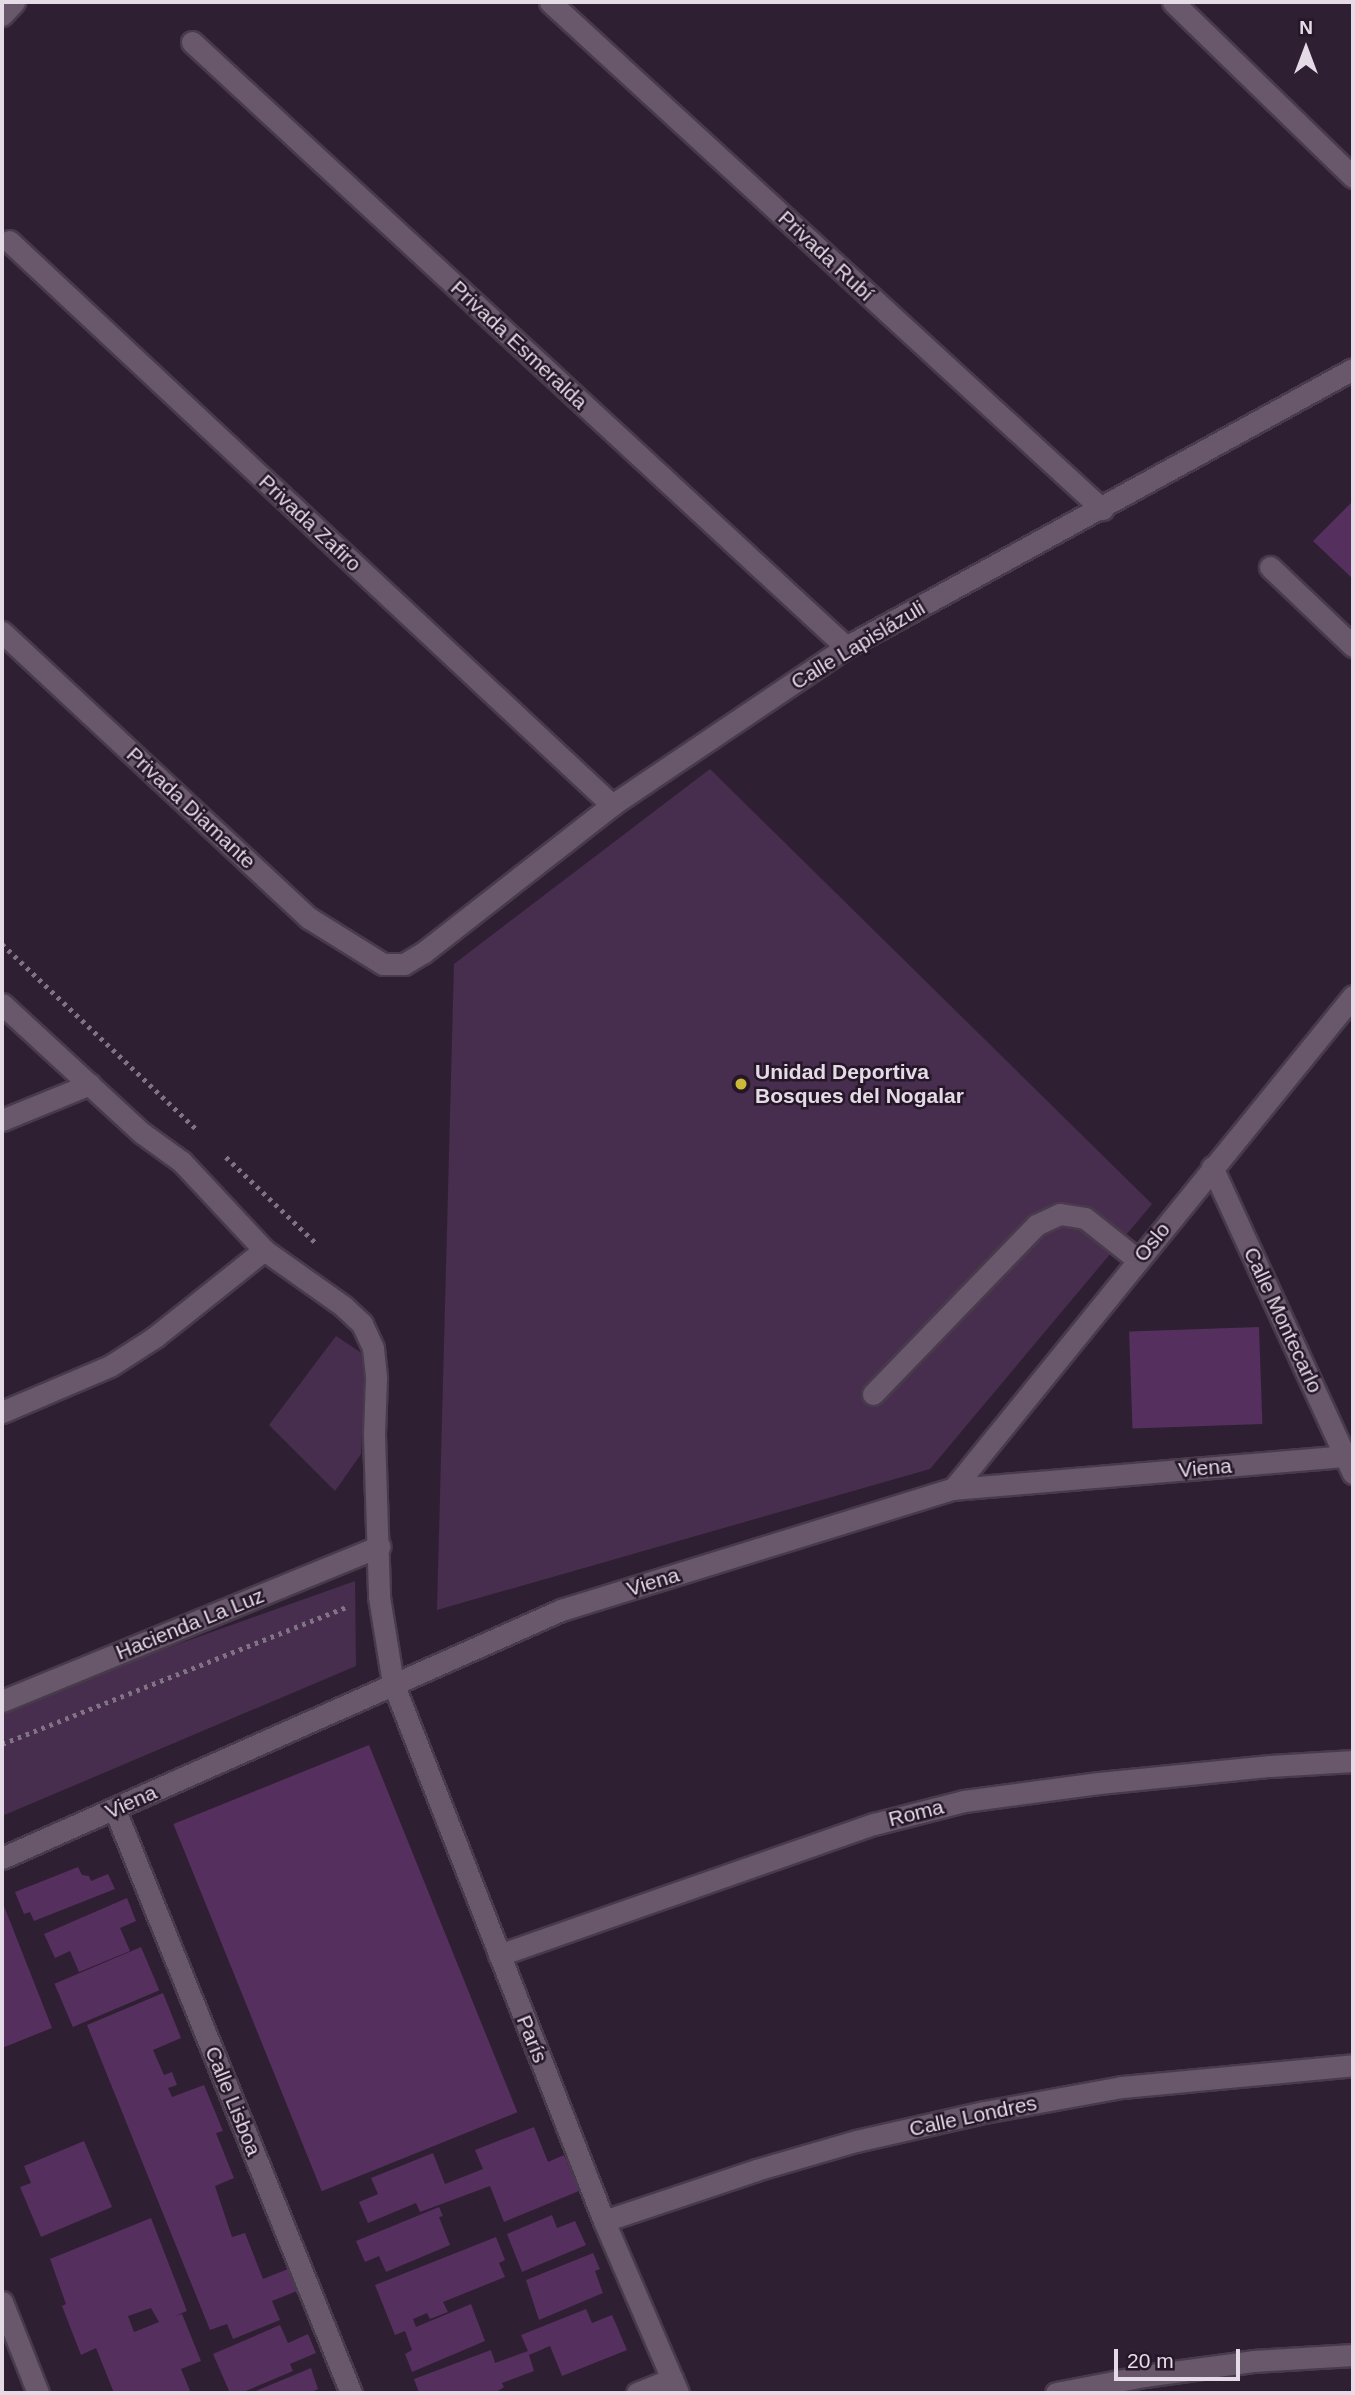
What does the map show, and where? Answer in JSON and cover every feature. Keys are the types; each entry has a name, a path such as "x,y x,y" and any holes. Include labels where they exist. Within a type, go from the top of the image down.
{"street":[{"path":"2,15 14,2"},
{"name":"Privada Rubí","path":"550,2 1102,509"},
{"path":"1174,2 1349,167"},
{"name":"Privada Esmeralda","path":"192,42 846,648"},
{"name":"Privada Zafiro","path":"9,241 612,805"},
{"name":"Calle Lapislázuli","path":"393,965 404,964 424,953 612,805 846,648 1353,369"},
{"path":"1270,567 1353,646"},
{"name":"Privada Diamante","path":"2,632 309,918 366,955 393,965"},
{"name":"Oslo","path":"953,1489 1353,996"},
{"path":"2,1004 142,1133 182,1162 264,1251 343,1306 362,1324 373,1348 376,1379 374,1434 379,1597 393,1682"},
{"path":"2,1120 90,1084"},
{"name":"Calle Montecarlo","path":"1212,1167 1350,1464"},
{"path":"873,1394 1037,1225 1060,1214 1084,1218 1138,1259"},
{"path":"2,1412 110,1366 155,1337 264,1251"},
{"name":"Viena","path":"2,1858 115,1810 393,1682 561,1610 953,1489 1350,1464"},
{"name":"Hacienda La Luz","path":"2,1701 379,1546"},
{"name":"París","path":"393,1682 604,2221 675,2386"},
{"name":"Roma","path":"499,1955 874,1824 964,1801 1125,1780 1353,1761"},
{"name":"Calle Lisboa","path":"115,1810 351,2393"},
{"name":"Calle Londres","path":"604,2221 756,2170 843,2145 984,2112 1122,2087 1353,2065"},
{"path":"2,2302 38,2393"},
{"path":"1056,2393 1144,2376 1253,2361 1353,2355"},
{"path":"636,2393 675,2386"}],"path":[{"path":"2,944 199,1131"},
{"path":"218,1150 317,1244"},
{"path":"2,1744 379,1597"}],"shaded area":[{"name":"Unidad Deportiva Bosques del Nogalar","path":"710,769 1152,1204 930,1469 437,1610 454,964"},
{"path":"336,1336 366,1356 361,1454 335,1491 269,1425"},
{"path":"355,1581 356,1666 2,1816 2,1707"}],"building":[{"path":"1353,501 1353,579 1313,541"},
{"path":"1259,1327 1262,1424 1132,1428 1129,1332"},
{"path":"369,1745 517,2112 322,2191 173,1824"},
{"path":"78,1867 82,1875 89,1876 91,1881 108,1874 115,1889 34,1921 30,1912 24,1914 15,1892"},
{"path":"127,1898 136,1921 120,1928 130,1951 79,1972 70,1951 55,1958 44,1934"},
{"path":"2,1901 52,2028 2,2048"},
{"path":"141,1947 159,1990 73,2027 54,1984"},
{"path":"163,1993 181,2038 153,2050 164,2075 172,2072 177,2085 168,2088 172,2097 204,2085 223,2131 216,2133 234,2178 215,2186 232,2237 245,2233 263,2279 288,2269 297,2291 272,2301 280,2320 233,2339 227,2324 210,2330 87,2025"},
{"path":"534,2127 548,2162 564,2155 579,2191 504,2222 490,2186 420,2212 416,2203 368,2223 359,2202 378,2194 371,2178 433,2153 445,2184 483,2169 475,2150"},
{"path":"84,2141 112,2207 41,2237 20,2187 31,2183 24,2166"},
{"path":"439,2207 443,2216 439,2217 450,2245 386,2272 379,2256 365,2262 356,2241"},
{"path":"552,2215 557,2228 575,2221 586,2245 522,2272 507,2234"},
{"path":"151,2218 187,2311 175,2316 182,2314 201,2361 181,2369 191,2393 114,2393 96,2348 81,2355 62,2306 66,2304 50,2259","holes":["151,2308 159,2322 134,2332 128,2316"]},
{"path":"496,2237 505,2260 499,2263 505,2277 443,2302 448,2312 430,2319 427,2313 413,2319 416,2327 471,2304 485,2341 412,2372 405,2354 412,2350 405,2331 395,2335 375,2285"},
{"path":"593,2253 600,2269 595,2271 603,2293 539,2320 526,2280"},
{"path":"586,2309 592,2323 612,2315 627,2350 562,2376 550,2346 529,2355 534,2371 502,2383 504,2387 495,2393 419,2393 414,2379 491,2350 495,2363 528,2351 521,2335"},
{"path":"280,2325 288,2343 308,2334 316,2353 290,2364 293,2371 241,2393 230,2393 213,2354"},
{"path":"311,2368 318,2389 310,2393 251,2393"}],"place":[{"name":"Unidad Deportiva Bosques del Nogalar","path":"741,1084"}]}
